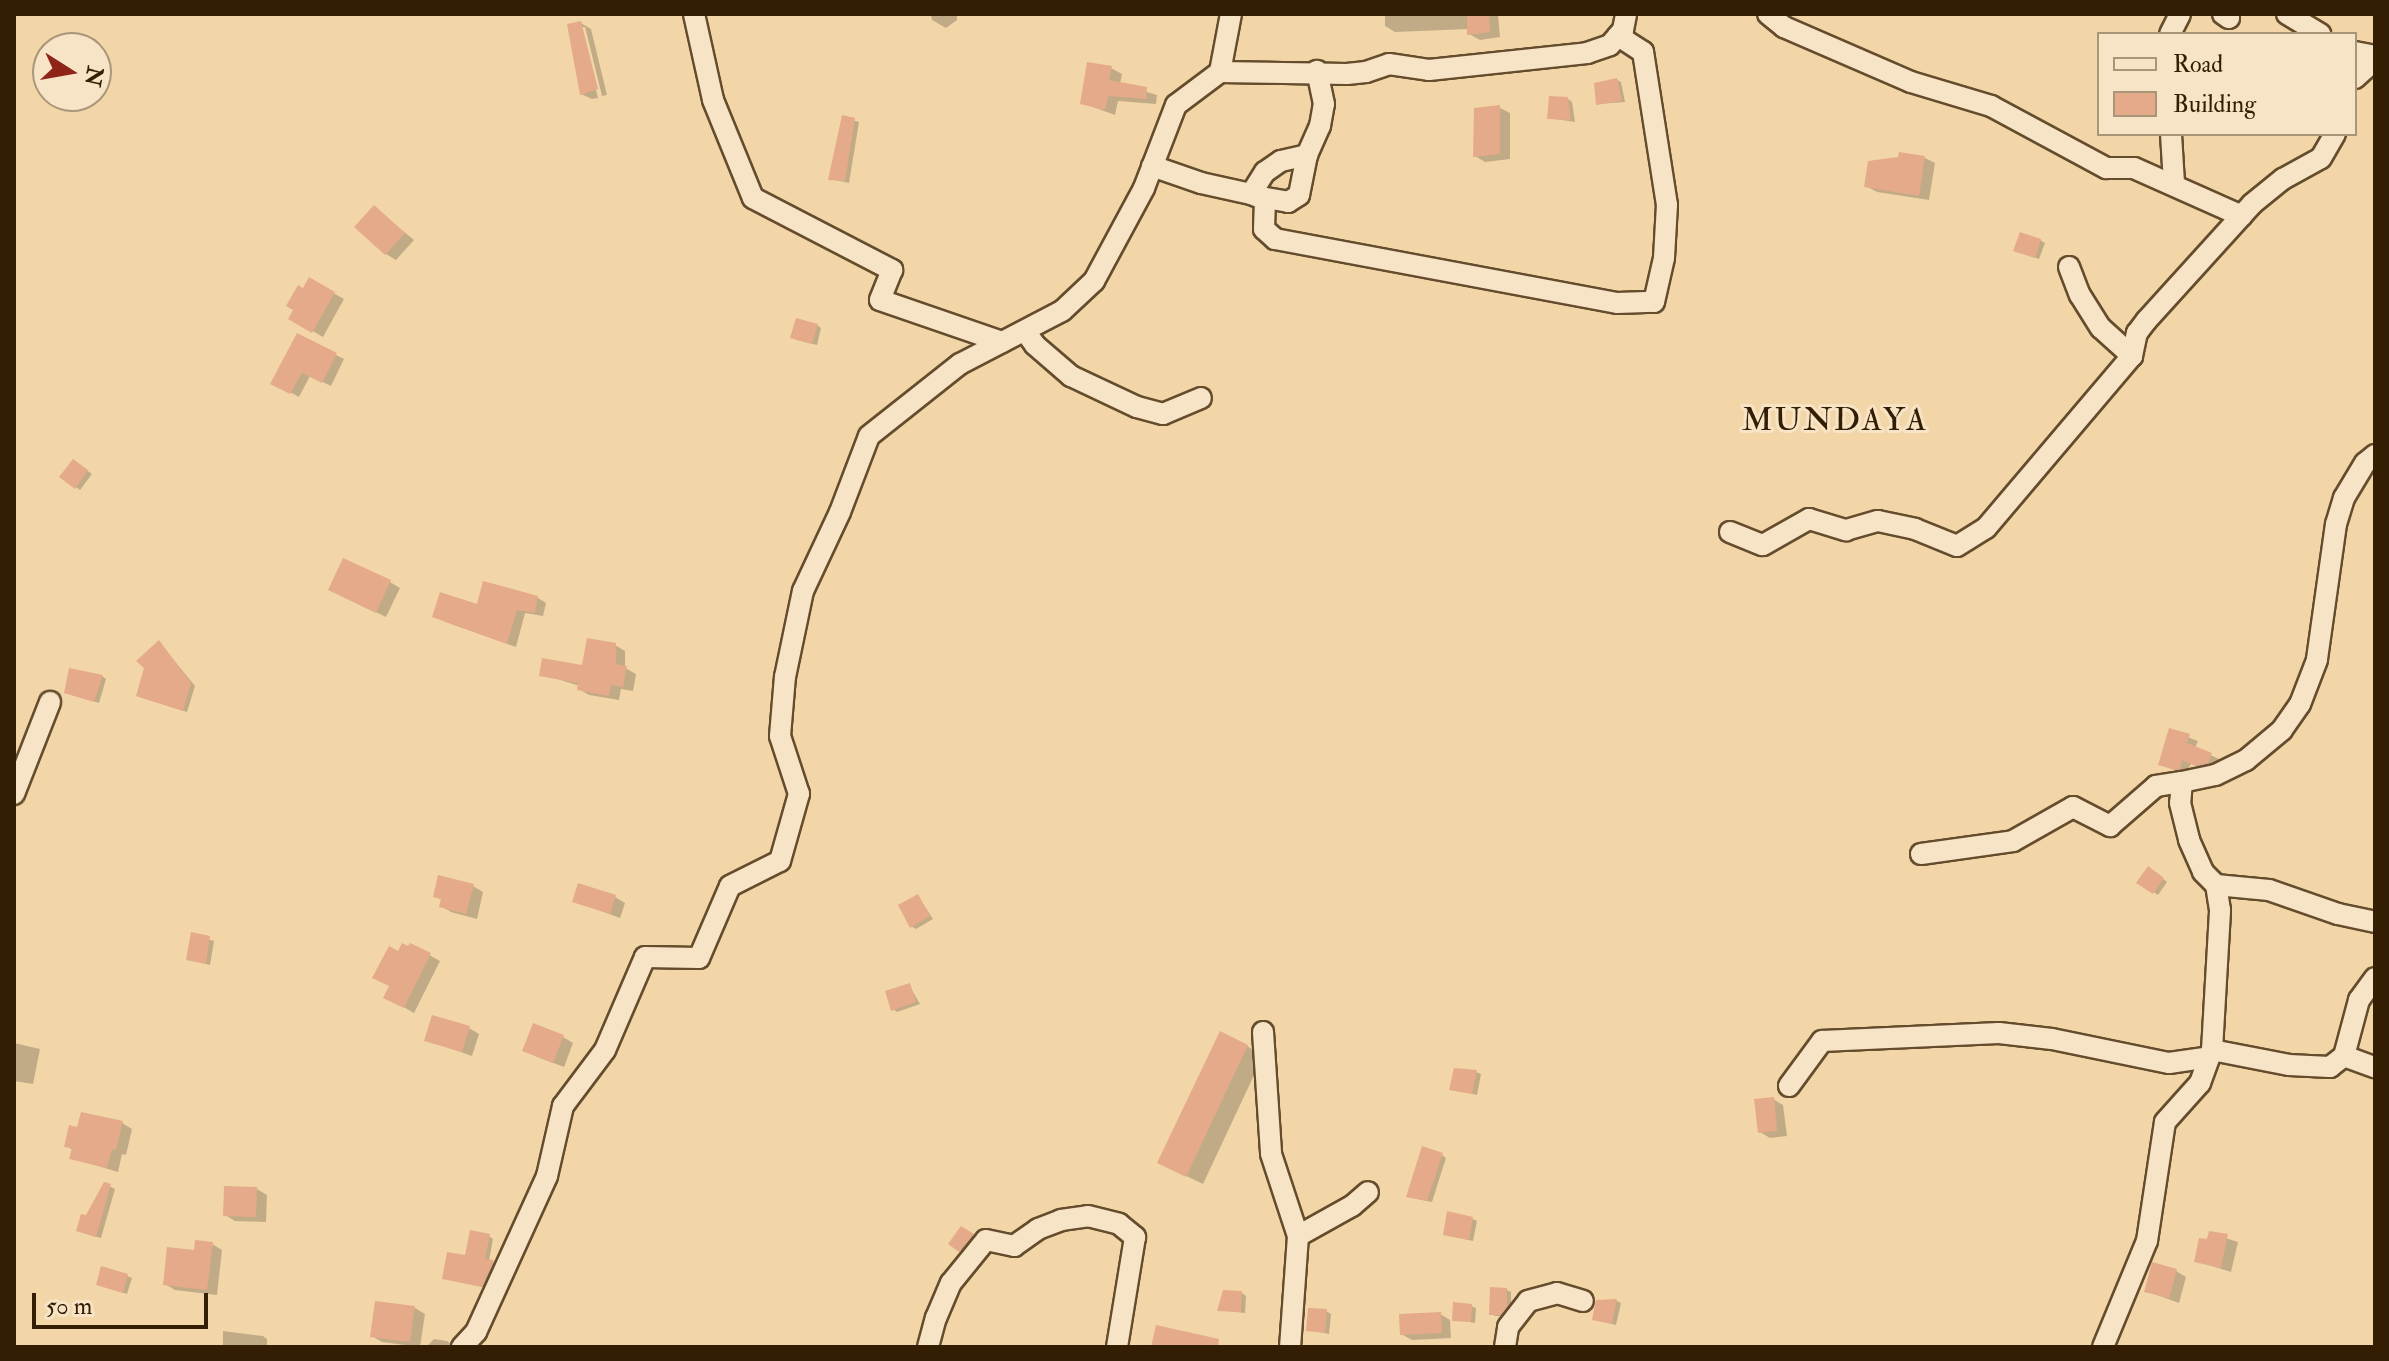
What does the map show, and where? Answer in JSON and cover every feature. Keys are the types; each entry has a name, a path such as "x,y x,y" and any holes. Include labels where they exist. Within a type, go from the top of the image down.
{"street":[{"path":"694,14 713,100 753,198 892,270 880,300 1002,342"},
{"path":"1220,72 1231,14"},
{"path":"462,1347 476,1332 547,1176 563,1106 605,1050 645,957 699,958 730,886 780,861 799,794 780,736 785,677 803,591 840,512 869,436 960,364 1062,311 1094,281 1144,188 1176,105 1220,72 1366,72 1389,64 1429,70 1499,63 1517,58 1587,53 1610,45 1618,36 1626,14"},
{"path":"1768,14 1784,27 1911,82 1991,106 2106,168 2134,168 2174,183 2242,216"},
{"path":"2171,32 2180,14"},
{"path":"2287,14 2317,32"},
{"path":"1307,155 1281,161 1265,172 1258,197 1264,229 1275,239 1617,303 1654,302 1664,258 1667,205 1643,52 1618,36"},
{"path":"2357,76 2375,58"},
{"path":"1152,166 1201,183 1288,202 1299,195 1307,155 1320,126 1324,104 1317,71"},
{"path":"2171,136 2174,183"},
{"path":"1730,532 1763,545 1809,519 1846,530 1878,521 1915,529 1957,546 1986,528 2004,511 2132,356 2137,333 2146,321 2266,191 2321,158 2334,136"},
{"path":"2069,267 2080,295 2101,328 2132,356"},
{"path":"1025,331 1035,345 1071,376 1137,407 1163,414 1201,398"},
{"path":"1921,854 2013,841 2073,807 2110,826 2156,786 2215,775 2246,760 2282,730 2300,704 2317,660 2336,524 2344,498 2365,463 2375,455"},
{"path":"14,794 50,702"},
{"path":"2103,1347 2104,1336 2147,1241 2165,1122 2200,1083 2211,1054 2220,910 2216,885 2203,872 2189,840 2180,803 2182,782"},
{"path":"2216,885 2269,890 2338,914 2375,922"},
{"path":"1789,1086 1822,1041 1999,1033 2052,1039 2169,1063 2211,1054 2330,1067 2344,1056 2359,1000 2375,978"},
{"path":"1263,1032 1271,1154 1298,1236 1290,1347"},
{"path":"2344,1056 2375,1067"},
{"path":"1298,1236 1352,1206 1368,1192"},
{"path":"928,1347 951,1283 986,1240 1014,1246 1050,1225 1088,1216 1119,1224 1135,1237 1117,1347"},
{"path":"1505,1347 1508,1327 1528,1301 1557,1293 1583,1301"}],"building":[{"path":"1467,14 1489,14 1490,32 1467,35"},
{"path":"581,21 598,89 580,95 567,24"},
{"path":"1087,62 1112,66 1109,80 1147,87 1146,99 1108,96 1105,110 1080,104"},
{"path":"1617,78 1622,101 1596,105 1594,83"},
{"path":"1549,96 1568,97 1571,120 1547,119"},
{"path":"1500,105 1500,154 1473,157 1474,108"},
{"path":"842,115 855,118 845,181 828,180"},
{"path":"1899,152 1925,156 1919,196 1864,187 1868,161 1898,157"},
{"path":"374,205 405,233 385,255 354,227"},
{"path":"2020,232 2041,239 2035,258 2013,251"},
{"path":"309,277 335,292 312,333 288,319 293,310 286,306 298,285 303,288"},
{"path":"796,318 818,324 812,344 790,338"},
{"path":"297,333 337,353 322,383 302,373 290,394 270,384"},
{"path":"73,459 88,470 75,489 59,477"},
{"path":"343,558 391,580 376,613 328,590"},
{"path":"483,581 538,596 535,613 517,610 507,644 432,617 440,592 477,604"},
{"path":"587,638 616,643 616,664 627,666 623,687 611,685 609,696 577,690 578,683 539,676 542,658 582,665"},
{"path":"159,640 191,683 183,711 136,696 144,668 136,661"},
{"path":"69,668 103,675 94,702 64,693"},
{"path":"2169,728 2190,734 2187,743 2212,753 2208,763 2196,766 2182,760 2180,769 2175,770 2158,765"},
{"path":"2148,866 2164,878 2153,894 2136,883"},
{"path":"438,875 474,884 466,914 439,907 441,899 433,897"},
{"path":"578,883 616,895 610,914 572,902"},
{"path":"918,894 930,916 910,928 898,905"},
{"path":"191,932 210,936 206,964 186,960"},
{"path":"402,943 408,946 410,943 431,953 404,1008 383,998 389,986 372,978 389,946 398,951"},
{"path":"910,983 916,1002 891,1011 885,991"},
{"path":"432,1015 470,1026 462,1052 424,1041"},
{"path":"533,1023 564,1035 553,1063 522,1051"},
{"path":"1220,1031 1248,1045 1186,1177 1157,1163"},
{"path":"1454,1068 1477,1070 1472,1094 1449,1090"},
{"path":"1774,1097 1777,1131 1758,1133 1754,1099"},
{"path":"81,1112 123,1121 116,1150 112,1149 107,1168 69,1159 72,1148 64,1147 69,1125 77,1127"},
{"path":"1422,1146 1443,1153 1427,1201 1406,1197"},
{"path":"104,1182 111,1184 96,1237 76,1231 81,1214 86,1215"},
{"path":"224,1186 257,1187 256,1217 223,1216"},
{"path":"1447,1211 1473,1217 1469,1240 1443,1235"},
{"path":"961,1226 974,1234 959,1252 948,1244"},
{"path":"470,1230 490,1234 485,1259 494,1260 482,1287 442,1279 447,1252 465,1255"},
{"path":"2209,1231 2228,1234 2221,1268 2194,1262 2199,1238 2207,1239"},
{"path":"195,1240 213,1242 207,1290 163,1285 167,1247 194,1250"},
{"path":"2152,1262 2177,1269 2169,1298 2144,1292"},
{"path":"101,1266 128,1274 123,1293 96,1285"},
{"path":"1490,1287 1507,1288 1507,1307 1501,1315 1489,1315"},
{"path":"1223,1290 1242,1291 1241,1312 1217,1311"},
{"path":"1617,1299 1612,1324 1592,1320 1596,1300"},
{"path":"375,1301 415,1306 410,1342 370,1337"},
{"path":"1453,1302 1472,1304 1471,1322 1452,1321"},
{"path":"1308,1308 1327,1309 1325,1333 1306,1331"},
{"path":"1441,1312 1442,1333 1400,1335 1399,1314"},
{"path":"1156,1325 1219,1339 1218,1347 1151,1347"}],"district":[{"name":"MUNDAYA","path":"1835,420"}]}
